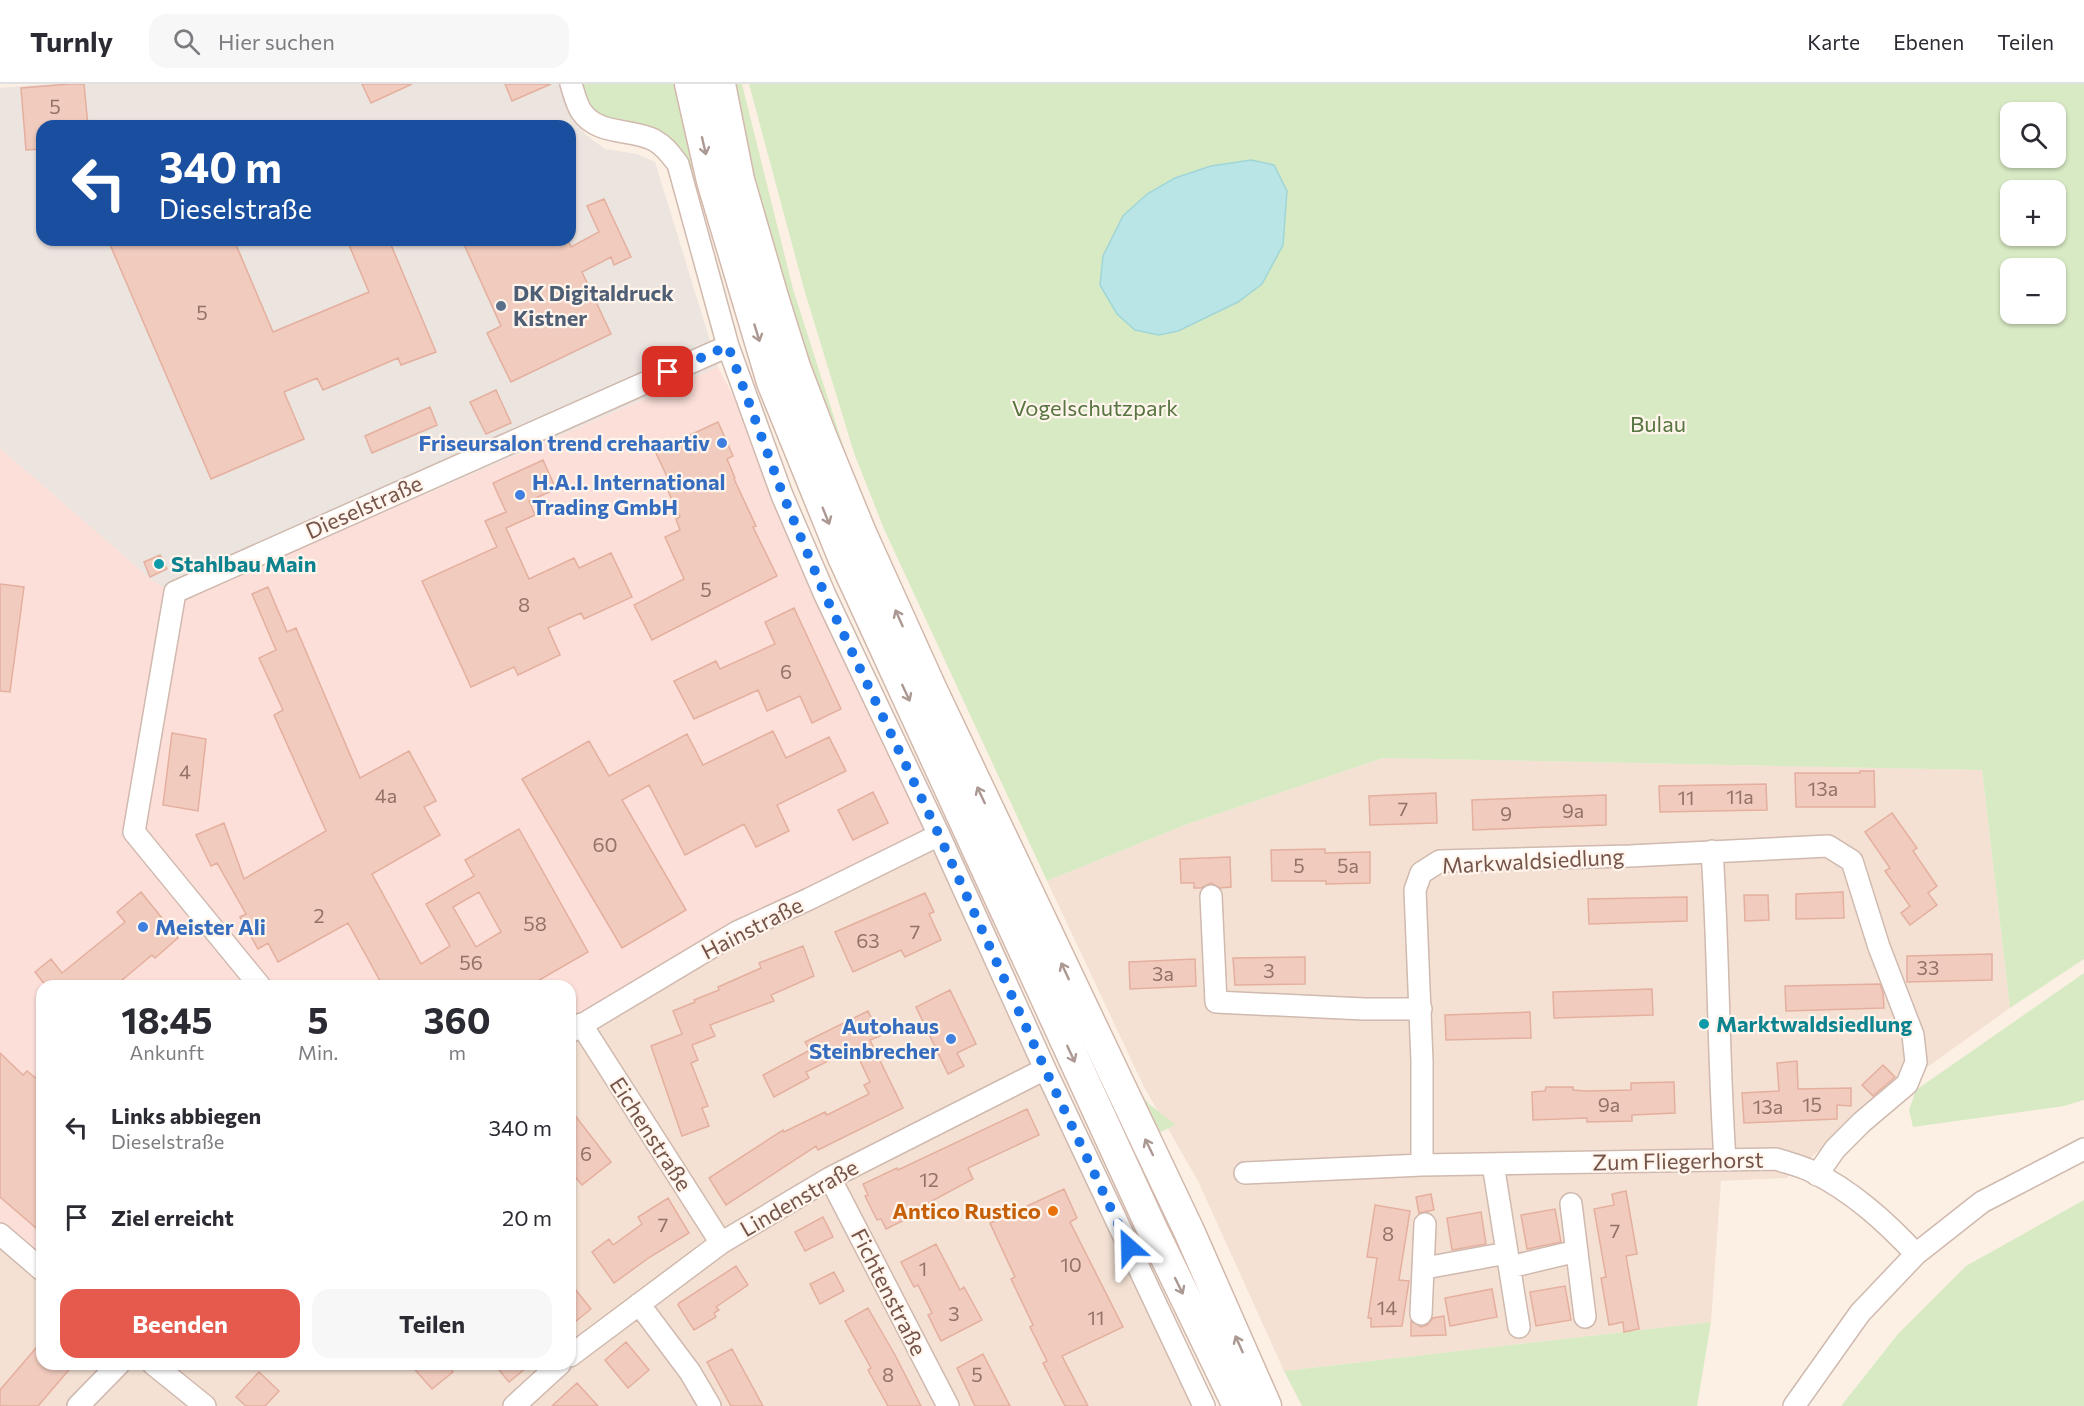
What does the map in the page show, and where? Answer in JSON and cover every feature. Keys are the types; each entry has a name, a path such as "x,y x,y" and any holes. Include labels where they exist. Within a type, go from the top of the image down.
{"main road":[{"path":"720,84 739,180 792,357 861,533 931,688 1189,1231 1266,1406"},
{"path":"690,86 712,181 772,382 843,557 1153,1231 1238,1406"}],"street":[{"path":"571,84 577,103 589,120 608,129 657,141 678,164 728,346 783,495 821,585 1204,1406"},
{"name":"Dieselstraße","path":"255,980 134,832 175,592 728,346"},
{"name":"Hainstraße","path":"576,1028 737,932 939,835"},
{"name":"Markwaldsiedlung","path":"1422,1165 1421,1009 1415,890 1421,873 1440,861 1630,856 1828,846 1851,861 1878,947 1913,1035 1916,1062 1907,1084 1843,1141 1817,1175"},
{"path":"1712,851 1717,924 1718,1046 1725,1160"},
{"path":"1211,896 1216,1002 1364,1009 1421,1009"},
{"name":"Eichenstraße","path":"576,1028 721,1243"},
{"name":"Lindenstraße","path":"576,1351 721,1243 830,1178 1045,1069"},
{"path":"1794,1406 1860,1313 1916,1254 1982,1202 2084,1149"},
{"name":"Zum Fliegerhorst","path":"1245,1173 1422,1165 1776,1159 1817,1175 1863,1203 1916,1254"},
{"path":"1492,1164 1519,1327"},
{"name":"Fichtenstraße","path":"830,1178 948,1406"},
{"path":"1572,1204 1585,1317"},
{"path":"1421,1314 1425,1268 1425,1224"},
{"path":"0,1234 36,1265"},
{"path":"1425,1268 1577,1251"},
{"path":"639,1304 690,1372 710,1406"},
{"path":"78,1406 113,1370"},
{"path":"161,1370 206,1406"},
{"path":"514,1406 554,1370"}],"shaded area":[{"path":"46,84 560,84 575,120 36,120 36,246 576,246 576,122 586,135 605,149 637,154 655,162 718,367 182,600 151,579 0,448 0,88"},
{"path":"718,367 834,588 948,826 729,926 576,1020 576,980 36,980 36,1253 0,1224 0,448 151,579 182,600"},
{"path":"1383,758 1982,770 2010,1008 1863,1113 1787,1178 1721,1181 1711,1322 1284,1371 1198,1181 1144,1087 1047,881 1185,825"},
{"path":"948,826 979,891 1205,1406 0,1406 0,1224 36,1253 36,1370 576,1370 576,1020 729,926"}],"green space":[{"path":"583,84 676,84 698,169 689,171 679,147 667,136 649,128 621,123 603,116 587,101"},
{"path":"727,84 742,84 793,289 849,464 925,643 1142,1095 1149,1104 1176,1125 1154,1135 940,686 802,364"},
{"name":"Bulau","path":"749,84 2084,84 2084,959 2010,1008 1982,770 1383,758 1185,825 1047,881 884,529 854,453 804,289"},
{"path":"2084,973 2084,1100 2064,1106 1913,1127 1909,1110 1916,1090"},
{"path":"2084,1200 2084,1406 1841,1406 1898,1334 1966,1266"},
{"path":"1711,1322 1697,1406 1302,1406 1284,1371"}],"water":[{"path":"1251,160 1274,165 1287,191 1283,245 1262,284 1238,302 1178,331 1159,335 1135,330 1117,314 1100,285 1103,256 1123,216 1147,194 1175,178 1211,166"}],"building":[{"path":"84,84 87,120 36,120 36,149 26,150 21,88"},
{"path":"362,84 412,84 371,103"},
{"path":"505,84 551,84 512,101"},
{"path":"604,199 631,257 614,265 611,257 582,272 611,334 511,382 487,333 501,326 465,246 576,246 599,232 587,206"},
{"path":"111,246 237,246 273,332 369,292 349,246 392,246 436,352 401,365 398,358 323,390 317,378 284,392 304,439 211,479"},
{"path":"496,390 511,423 486,434 470,402"},
{"path":"430,407 437,425 372,453 365,436"},
{"path":"718,422 733,456 727,459 734,479 756,526 753,527 777,576 652,640 634,605 684,579 665,537 680,530 676,519 680,517 666,487 671,485 655,451"},
{"path":"543,460 556,489 529,501 535,515 506,528 529,579 574,558 579,568 611,553 632,597 584,619 581,613 548,628 560,655 518,675 514,667 471,687 422,581 497,547 485,521 506,512 493,483"},
{"path":"160,555 167,569 150,577 144,562"},
{"path":"0,584 24,587 10,692 0,691"},
{"path":"268,587 287,632 296,628 360,778 409,751 436,801 424,807 440,835 372,874 421,964 450,946 426,904 474,876 465,860 519,829 588,952 539,980 380,980 348,923 278,962 268,943 258,949 240,917 246,914 217,863 211,866 196,835 224,823 244,879 326,831 274,715 283,710 259,658 276,650 252,594","holes":["479,892 501,932 476,947 453,907"]},
{"path":"794,608 841,709 812,723 800,696 767,711 758,690 694,719 674,681 716,661 720,669 775,644 765,622"},
{"path":"773,731 786,758 829,737 846,771 777,805 789,831 756,847 744,824 685,855 649,785 622,800 686,910 622,948 522,779 589,741 609,776 687,734 703,765"},
{"path":"172,733 206,739 198,811 163,805"},
{"path":"1860,771 1874,771 1875,807 1796,807 1795,773 1860,773"},
{"path":"1766,784 1767,810 1660,812 1659,786"},
{"path":"873,792 888,823 853,840 838,810"},
{"path":"1436,793 1437,823 1370,825 1369,796"},
{"path":"1606,795 1606,825 1473,830 1472,800"},
{"path":"1892,813 1917,848 1913,851 1937,886 1928,893 1937,905 1910,925 1901,913 1910,906 1885,871 1890,868 1865,832"},
{"path":"1325,849 1325,853 1370,852 1370,883 1326,884 1326,881 1272,881 1271,850"},
{"path":"1230,857 1231,887 1220,888 1211,883 1201,888 1194,888 1194,883 1181,883 1180,859"},
{"path":"141,892 178,938 155,958 152,955 122,980 41,980 35,972 51,959 62,973 125,922 117,912"},
{"path":"1843,892 1844,918 1796,919 1796,894"},
{"path":"925,893 934,912 929,914 941,940 905,957 901,950 853,972 835,932"},
{"path":"1744,895 1768,895 1769,920 1745,921"},
{"path":"1687,897 1687,921 1589,924 1588,899"},
{"path":"803,946 814,976 771,995 774,1001 710,1025 715,1036 692,1045 698,1060 691,1063 708,1106 702,1108 709,1126 682,1136 651,1046 682,1034 673,1011 719,990 718,987 761,968 759,963"},
{"path":"1992,954 1992,980 1907,982 1907,956"},
{"path":"1305,957 1305,984 1235,985 1233,958"},
{"path":"1195,959 1196,986 1130,989 1129,962"},
{"path":"1880,984 1884,1008 1786,1011 1785,986"},
{"path":"1652,989 1653,1015 1554,1018 1553,992"},
{"path":"950,990 976,1044 957,1053 964,1066 948,1074 916,1007"},
{"path":"868,1011 880,1036 870,1040 903,1108 818,1150 816,1146 726,1205 709,1178 783,1130 784,1132 825,1112 827,1115 869,1094 864,1085 870,1082 854,1048 806,1072 809,1078 774,1097 763,1075 810,1050 805,1042"},
{"path":"1530,1012 1531,1038 1446,1040 1445,1015"},
{"path":"0,1053 23,1075 27,1071 36,1078 36,1228 0,1197"},
{"path":"1797,1061 1798,1089 1851,1088 1851,1106 1837,1105 1837,1119 1744,1123 1742,1093 1779,1091 1777,1063"},
{"path":"1883,1065 1895,1077 1873,1096 1862,1085"},
{"path":"1674,1082 1675,1113 1632,1115 1632,1121 1587,1122 1587,1118 1533,1120 1532,1092 1545,1091 1546,1087 1573,1087 1573,1090 1586,1091 1631,1090 1631,1083"},
{"path":"1027,1109 1039,1135 968,1168 973,1179 917,1209 919,1213 886,1229 881,1219 877,1220 865,1196 868,1195 863,1184 897,1168 898,1170"},
{"path":"576,1117 611,1162 582,1185 576,1178"},
{"path":"1064,1189 1077,1218 1070,1222 1123,1327 1062,1356 1088,1406 1065,1406 1043,1363 1047,1361 1030,1327 1033,1325 1011,1279 1015,1277 990,1223"},
{"path":"1626,1191 1637,1254 1626,1256 1639,1329 1624,1332 1623,1322 1609,1325 1601,1278 1606,1277 1594,1209 1614,1205 1612,1194"},
{"path":"1431,1194 1434,1210 1419,1213 1416,1197"},
{"path":"668,1198 689,1233 614,1283 592,1252 609,1239 613,1245 642,1224 638,1217"},
{"path":"1375,1205 1410,1211 1399,1280 1409,1281 1402,1326 1371,1327 1371,1318 1368,1318 1377,1258 1367,1257"},
{"path":"1555,1209 1561,1242 1527,1249 1521,1215"},
{"path":"1481,1212 1486,1244 1452,1250 1447,1218"},
{"path":"823,1217 833,1237 805,1251 795,1232"},
{"path":"936,1244 960,1290 964,1287 982,1320 941,1341 928,1315 932,1313 918,1285 914,1287 901,1262"},
{"path":"736,1266 748,1285 716,1307 719,1310 714,1313 716,1317 694,1330 678,1305 679,1303"},
{"path":"834,1272 844,1291 820,1304 810,1284"},
{"path":"1565,1286 1571,1320 1536,1326 1530,1292"},
{"path":"1492,1289 1497,1317 1450,1326 1445,1298"},
{"path":"576,1290 591,1309 576,1321"},
{"path":"868,1308 921,1406 888,1406 868,1370 871,1368 845,1321"},
{"path":"1444,1316 1446,1335 1411,1336 1411,1321 1421,1327 1427,1325 1433,1318"},
{"path":"626,1342 649,1370 628,1388 605,1360"},
{"path":"36,1348 36,1370 69,1370 38,1406 0,1406 0,1390"},
{"path":"732,1349 763,1406 731,1406 707,1362"},
{"path":"983,1354 1010,1406 975,1406 957,1368"},
{"path":"415,1370 451,1370 453,1372 432,1389"},
{"path":"499,1370 524,1370 509,1382"},
{"path":"259,1372 279,1391 265,1406 246,1406 236,1397"},
{"path":"577,1383 598,1406 552,1406"}],"place":[{"name":"DK Digitaldruck Kistner","path":"501,306"},
{"name":"Friseursalon trend crehaartiv","path":"722,443"},
{"name":"H.A.I. International Trading GmbH","path":"520,495"},
{"name":"Stahlbau Main","path":"159,564"},
{"name":"Meister Ali","path":"143,927"},
{"name":"Marktwaldsiedlung","path":"1704,1024"},
{"name":"Autohaus Steinbrecher","path":"951,1039"},
{"name":"Antico Rustico","path":"1053,1211"}],"route":[{"path":"668,372 728,346 783,495 825,595 939,835 1129,1247"}],"park label":[{"name":"Vogelschutzpark","path":"1095,408"}]}
